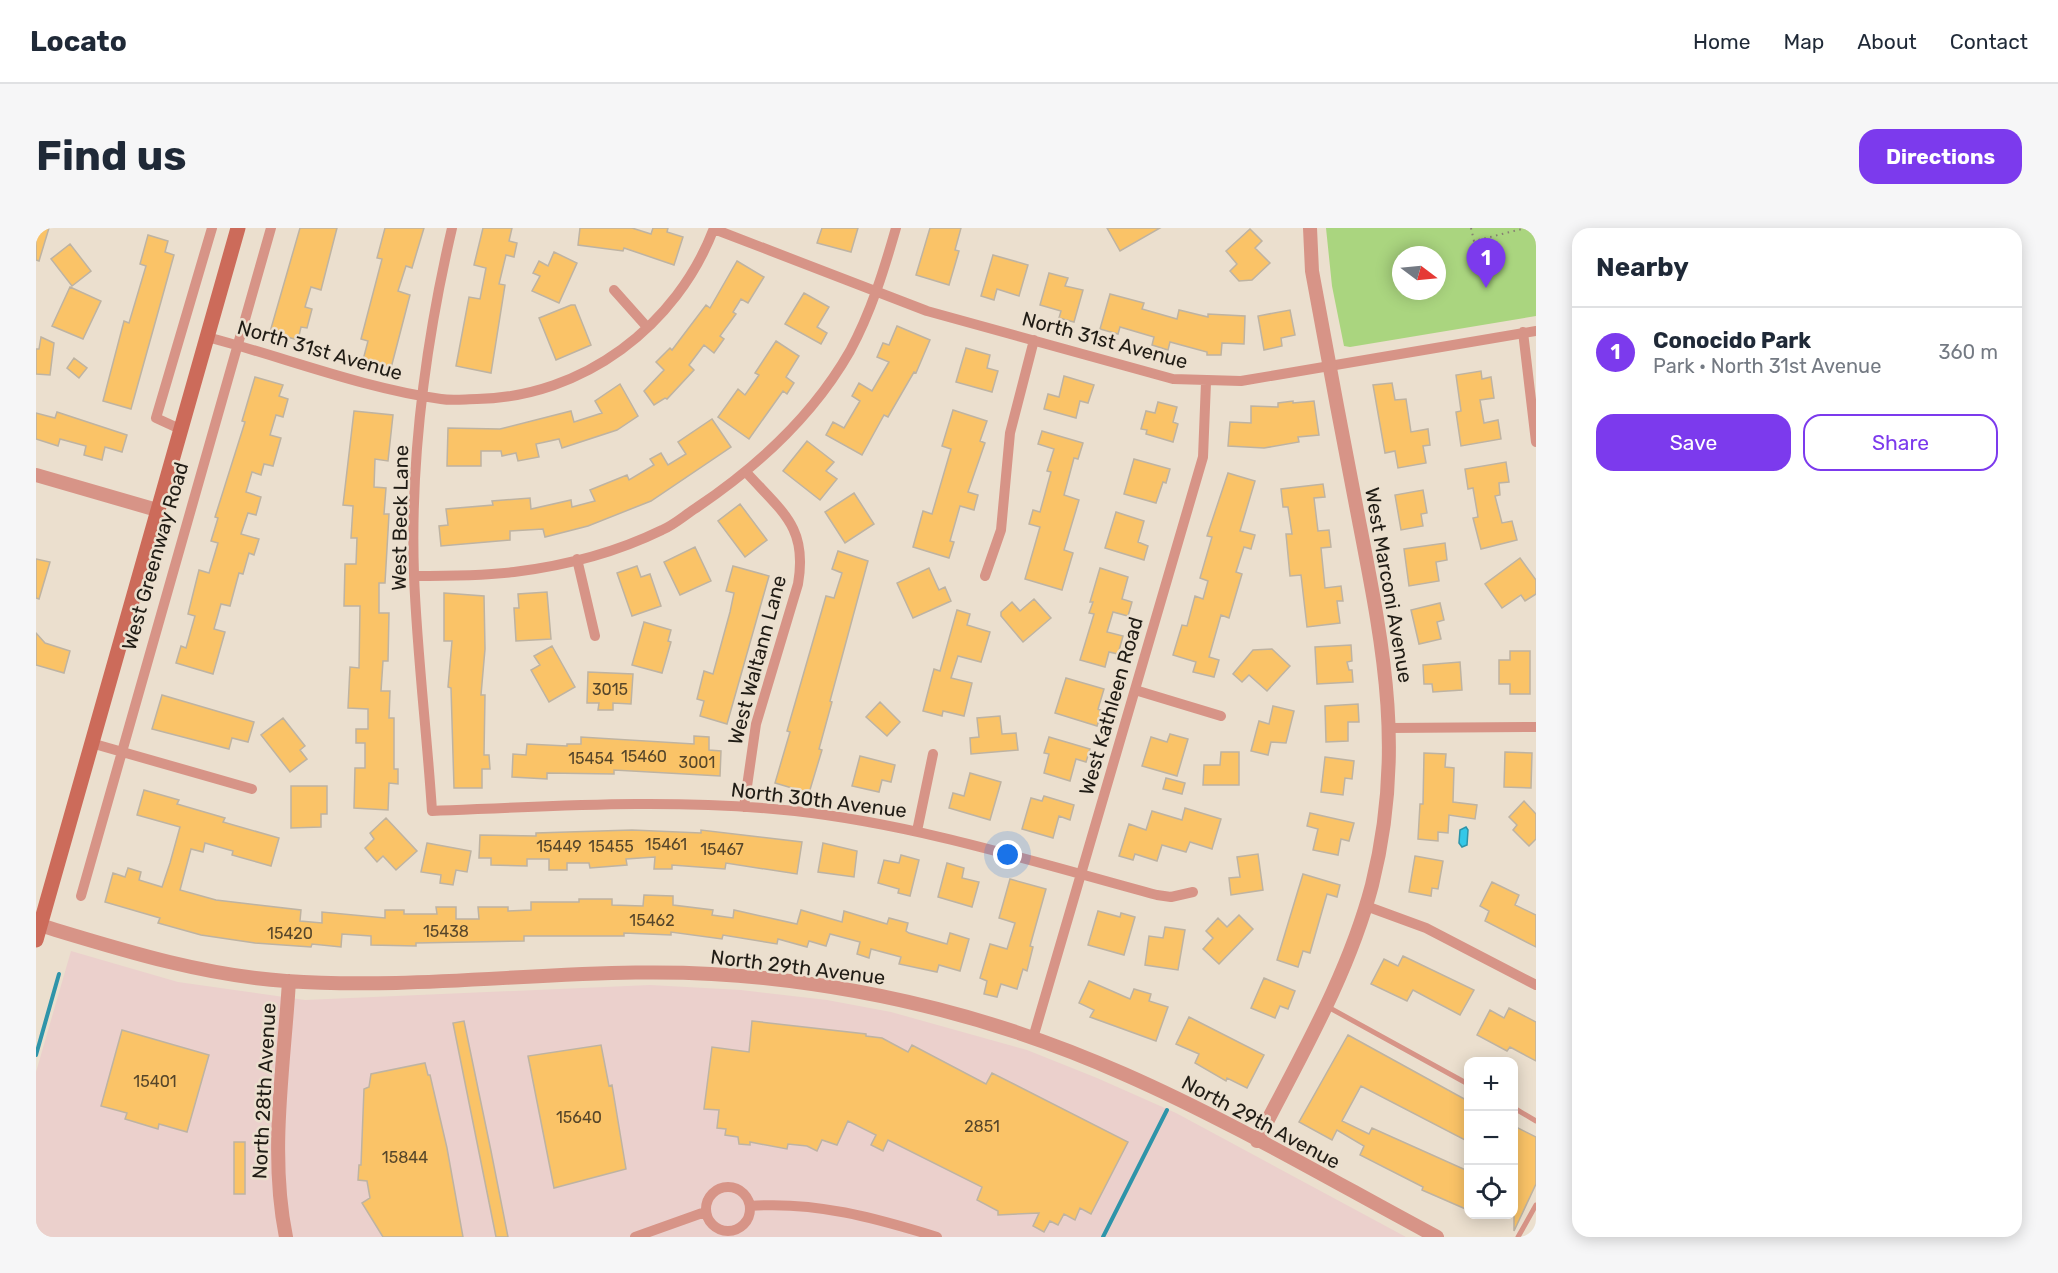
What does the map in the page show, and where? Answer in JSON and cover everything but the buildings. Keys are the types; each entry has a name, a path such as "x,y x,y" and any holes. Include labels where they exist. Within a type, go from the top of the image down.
{"main road":[{"name":"West Greenway Road","path":"37,930 238,228"}],"street":[{"path":"180,429 156,418 212,228"},
{"name":"West Greenway Road","path":"81,896 271,228"},
{"name":"West Beck Lane","path":"432,811 414,576 416,492 424,396 438,290 452,228"},
{"path":"414,576 513,573 577,559 663,530 746,472 795,424 833,376 850,350 876,292 896,228"},
{"name":"West Marconi Avenue","path":"1257,1141 1342,976 1366,906 1384,824 1390,771 1389,728 1381,633 1312,271 1310,228"},
{"name":"North 31st Avenue","path":"207,337 424,396 444,399 503,398 553,386 590,371 616,355 679,293 698,266 714,229 927,312 1173,379 1206,382 1241,381 1536,331"},
{"path":"614,290 647,327"},
{"path":"1523,332 1536,442"},
{"path":"985,576 1000,530 1010,433 1034,340"},
{"name":"West Kathleen Road","path":"1033,1038 1203,457 1206,382"},
{"name":"West Waltann Lane","path":"744,807 756,724 792,604 802,562 800,541 792,526 746,472"},
{"path":"36,475 156,510"},
{"path":"577,559 595,636"},
{"path":"1135,690 1221,716"},
{"path":"1389,728 1536,727"},
{"path":"91,744 252,789"},
{"path":"917,831 933,754"},
{"name":"North 30th Avenue","path":"432,811 632,803 796,811 917,831 1157,895 1171,897 1193,892"},
{"path":"1366,906 1426,928 1536,986"},
{"name":"North 29th Avenue","path":"37,930 177,965 289,981 410,982 603,973 689,973 759,977 833,987 910,1002 1033,1038 1125,1074 1437,1237"},
{"name":"North 28th Avenue","path":"286,1237 282,1214 278,1150 289,981"},
{"path":"724,1187 731,1187 744,1193 750,1206 743,1226 730,1232 717,1229 711,1224 705,1212 712,1193 724,1187"},
{"path":"750,1206 805,1207 852,1213 937,1237"},
{"path":"635,1237 705,1212"}],"lane":[{"path":"1327,1006 1464,1082"},
{"path":"1518,1110 1536,1121"},
{"path":"1518,1237 1536,1205"}],"path":[{"path":"1471,228 1474,241 1526,228"}],"shaded area":[{"path":"71,951 178,982 305,1000 650,985 741,990 827,1000 891,1012 1027,1050 1097,1078 1176,1113 1406,1237 36,1237 36,1072"}],"green space":[{"path":"1326,228 1536,228 1536,316 1350,347 1344,346 1332,286"}],"water":[{"path":"1466,827 1468,830 1467,845 1462,847 1459,843 1460,830"}],"waterway":[{"path":"36,1055 59,974"},
{"path":"1103,1237 1167,1110"}],"place":[{"name":"Conocido Park","path":"1486,288"}]}
